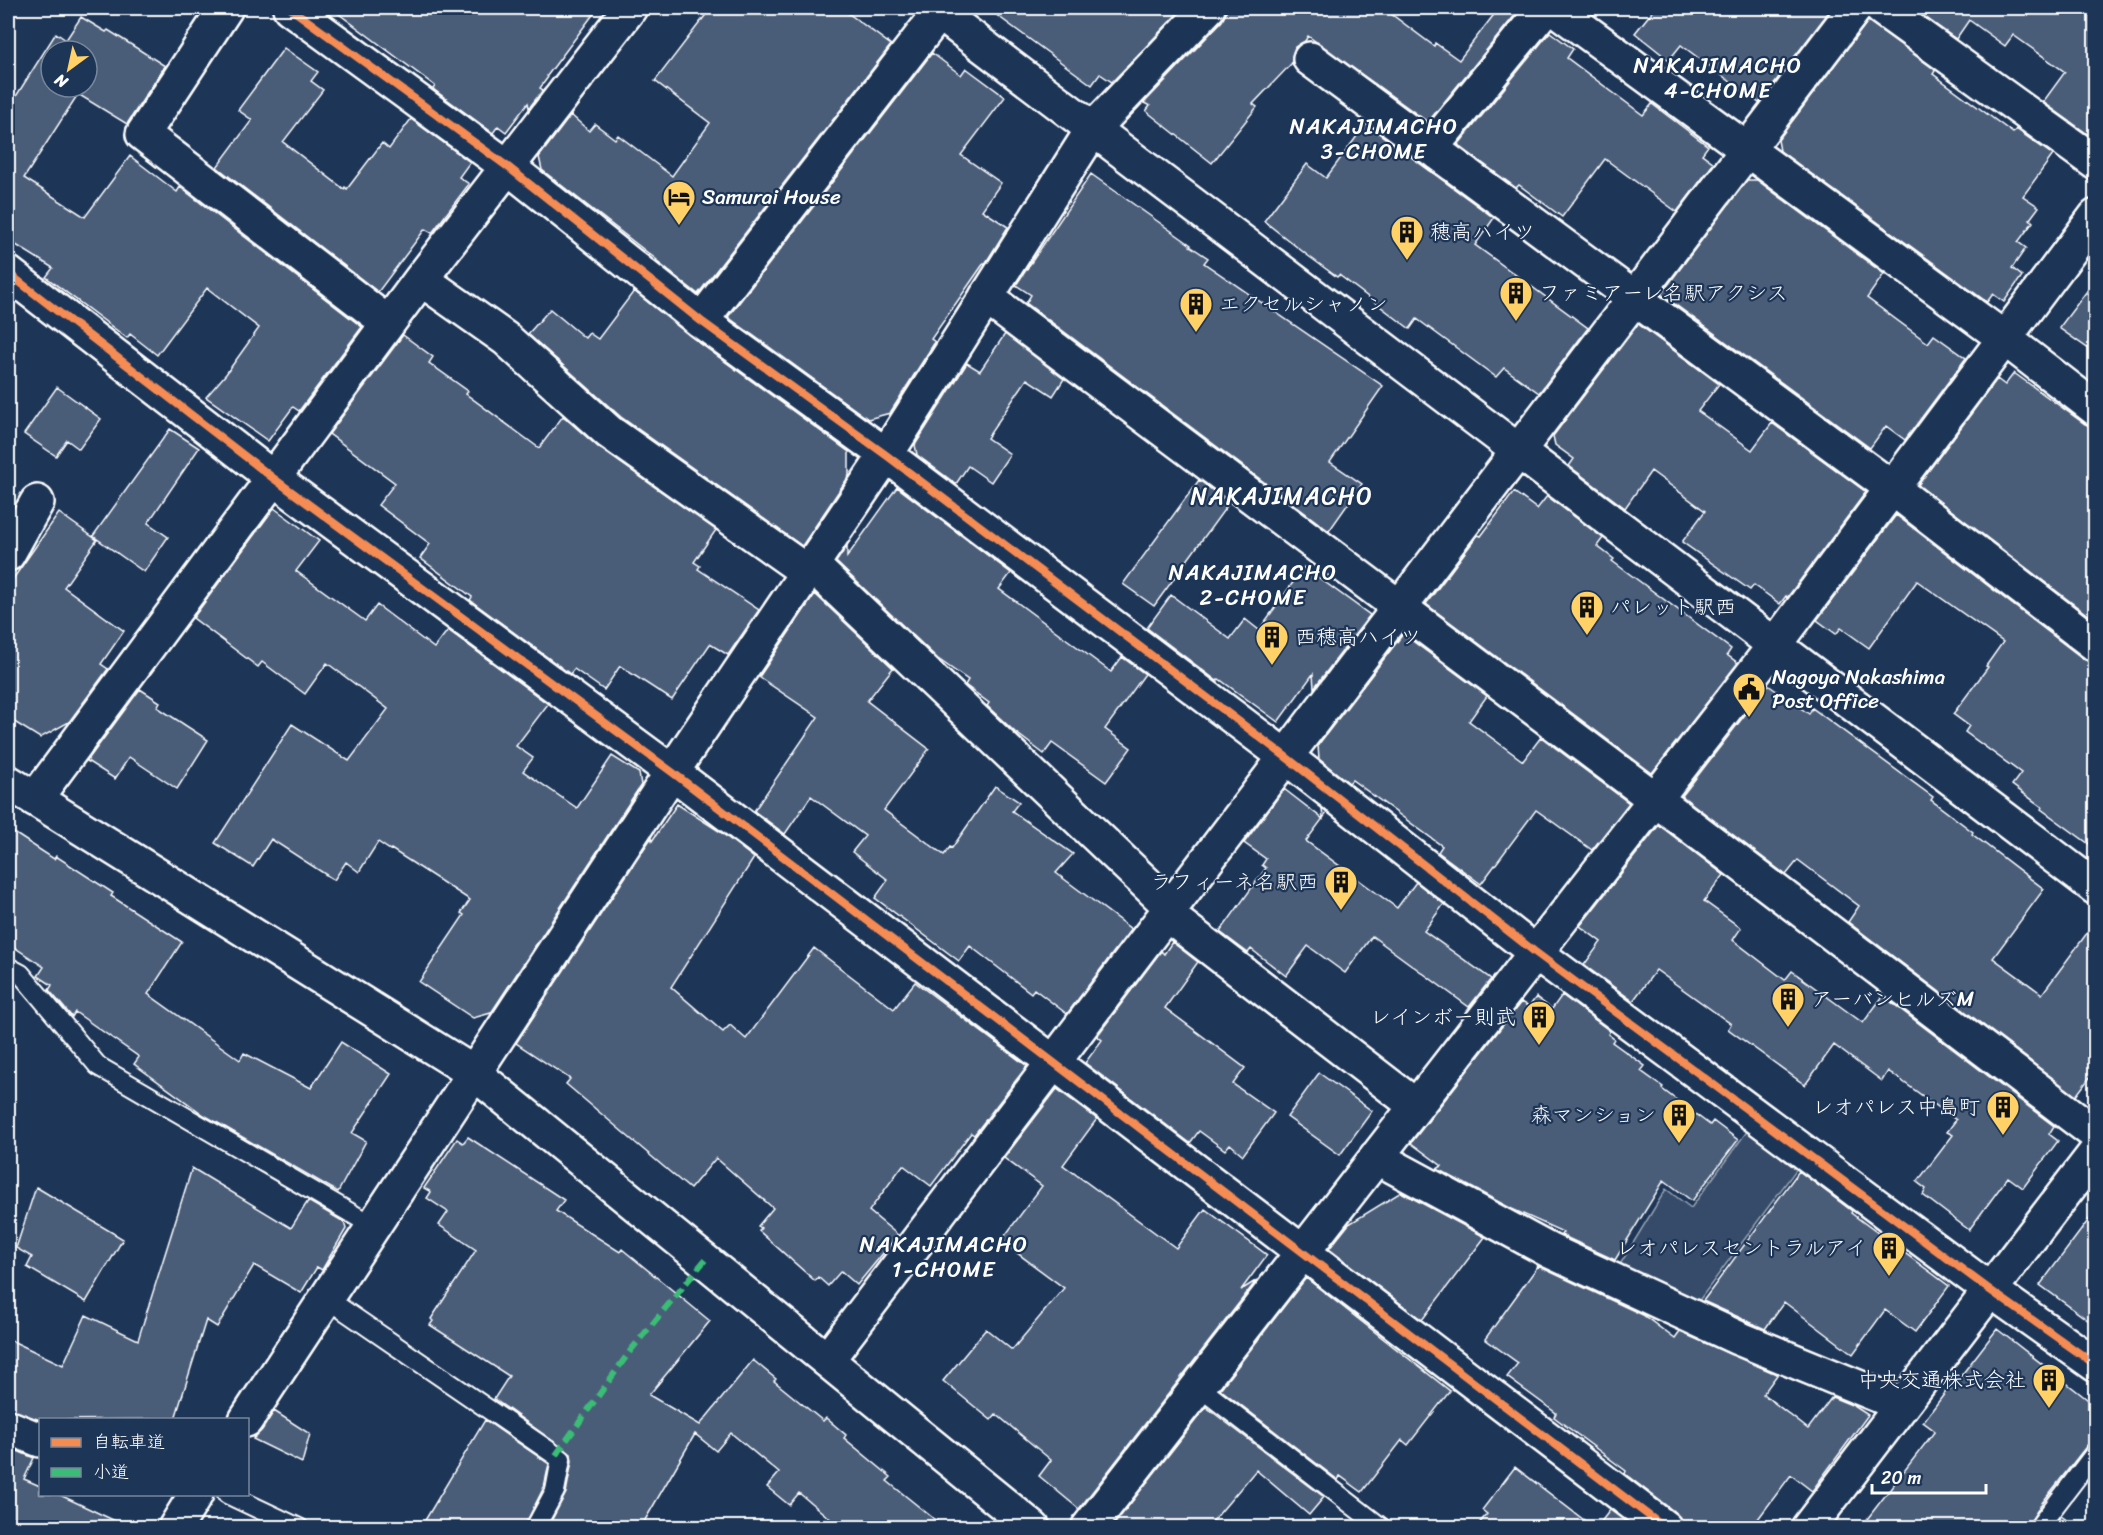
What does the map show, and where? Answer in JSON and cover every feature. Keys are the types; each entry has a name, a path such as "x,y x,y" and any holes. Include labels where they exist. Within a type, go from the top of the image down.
{"street":[{"path":"226,8 144,134 388,323"},
{"path":"290,8 508,166 701,321 886,455 1286,757 1535,952 1990,1290 2096,1365"},
{"path":"35,799 421,279 630,8"},
{"path":"247,1418 672,772 886,455 1094,129 1208,8"},
{"path":"1431,148 1545,8"},
{"path":"1554,8 2096,408"},
{"path":"828,1360 1855,8"},
{"path":"1881,8 2096,164"},
{"path":"701,321 939,9 2096,888"},
{"path":"1311,59 1892,488 2096,645"},
{"path":"1088,1527 1775,645 2096,216"},
{"path":"8,273 273,478 672,772 1665,1527"},
{"path":"421,279 506,339 609,432 810,568 1169,911 1416,1106"},
{"path":"986,297 1655,799 2096,1134"},
{"path":"8,554 37,502"},
{"path":"8,782 474,1073 1033,1527"},
{"path":"1808,1527 2096,1152"},
{"path":"1377,1157 1550,1251 1738,1338 1902,1404"},
{"path":"8,1427 39,1440"},
{"path":"175,1527 190,1496"}],"lane":[{"path":"8,967 21,974 98,1066 373,1226"},
{"path":"326,1298 561,1459 555,1491 535,1527"},
{"path":"1198,1386 1382,1527"},
{"path":"2038,1527 2096,1452"},
{"path":"231,1496 299,1527"}],"shaded area":[{"path":"1748,1130 1798,1167 1695,1306 1616,1271 1666,1189 1691,1208"}],"building":[{"path":"331,8 598,8 547,76 540,88 543,90 529,108 528,103 506,132 498,126 493,133 433,89 435,86"},
{"path":"711,8 841,8 891,45 698,294 542,170 539,157 571,115 589,131 595,124 615,139 618,135 672,176 710,123 655,81"},
{"path":"987,8 1183,8 1112,82 1100,74 1092,85"},
{"path":"1226,8 1383,8 1434,46 1435,43 1459,60 1499,8 1520,9 1428,122 1308,36 1305,41 1295,47 1292,63 1253,104 1257,107 1212,163 1146,111 1150,106 1144,103 1222,21"},
{"path":"1655,8 1832,8 1759,103 1681,45 1669,60 1635,33"},
{"path":"1912,8 2096,8 2096,140 2043,102 2065,72 2013,35 2005,46 1969,20 1956,39"},
{"path":"81,17 106,32 108,30 165,66 127,124 86,99 99,99 99,39 67,39"},
{"path":"1868,21 1934,69 1933,74 2013,133 2016,129 2053,155 2023,196 2039,207 2030,219 2033,222 2018,242 2026,248 2012,268 2022,276 2004,302 1993,294 1987,302 1780,151 1778,140"},
{"path":"1550,32 1573,49 1567,58 1643,115 1652,104 1708,146 1702,154 1714,163 1677,212 1605,159 1562,217 1519,185 1516,188 1458,145"},
{"path":"56,33 65,39 52,39"},
{"path":"284,48 318,72 311,81 323,90 283,142 344,189 345,187 347,189 382,143 389,149 411,119 470,162 459,177 469,184 432,233 425,229 378,292 217,167 252,120 238,110"},
{"path":"932,53 961,75 966,68 1005,97 961,155 1001,183 982,210 1008,227 985,264 931,339 935,342 890,413 868,419 728,317"},
{"path":"39,60 39,99 75,99 24,178 85,217 130,156 177,192 180,187 362,327 299,411 293,407 268,441 206,397 226,374 259,328 207,288 157,355 130,334 127,338 46,277 53,268 8,240 8,109"},
{"path":"1366,124 1494,218 1475,245 1588,328 1539,393 1504,368 1496,377 1417,319 1410,329 1264,221 1307,164 1326,178"},
{"path":"1091,174 1208,258 1204,263 1383,386 1330,462 1362,484 1329,531 1026,303 1031,295 1016,285"},
{"path":"1747,180 1757,180 1884,274 1867,298 1928,343 1934,335 1966,358 1905,440 1886,426 1870,448 1661,294"},
{"path":"2096,279 2096,354 2059,328"},
{"path":"634,291 690,336 849,452 849,476 802,546 621,417 528,334 550,309 585,338 589,333 598,339"},
{"path":"1638,324 1719,384 1698,411 1752,450 1772,423 1866,492 1787,598 1786,596 1780,604 1754,585 1750,590 1682,542 1705,511 1651,471 1625,508 1569,466 1574,459 1555,445 1553,436"},
{"path":"1005,334 1064,379 1053,396 1027,379 987,438 1010,454 991,482 968,466 956,484 917,455 915,445 967,363 980,371"},
{"path":"403,335 433,357 429,363 468,391 466,394 539,448 563,416 598,447 716,530 694,562 700,566 698,569 759,610 728,655 710,644 672,700 620,666 604,690 574,669 570,674 470,600 472,597 420,558 430,544 378,505 395,483 329,434"},
{"path":"2014,373 2085,424 2096,427 2096,616 2093,619 1918,485 1997,379 2005,385"},
{"path":"57,387 101,419 79,449 67,440 56,456 24,434"},
{"path":"170,429 199,448 148,523 168,537 144,572 93,536"},
{"path":"1199,480 1229,503 1154,606 1123,584"},
{"path":"897,487 1011,573 999,589 1111,672 1122,657 1145,674 1105,729 1131,748 1106,782 1052,743 1044,754 1015,732 987,706 989,703 965,685 968,680 938,659 836,562 847,546 847,557"},
{"path":"1514,492 1537,509 1547,496 1603,538 1597,546 1614,559 1612,561 1731,649 1727,655 1738,663 1652,773 1426,604"},
{"path":"274,508 319,541 296,571 365,621 377,605 434,648 448,630 548,704 516,746 533,758 523,771 577,808 612,756 639,773 641,785 491,1013 473,1018 419,982 464,915 461,913 470,900 391,849 378,842 359,872 346,862 334,880 271,839 253,867 215,843 292,724 349,761 388,709 327,663 305,694 262,662 258,667 193,618"},
{"path":"59,513 97,540 64,587 124,631 101,664 108,669 69,722 40,738 8,718 8,586"},
{"path":"1896,515 2085,660 2096,663 2096,849 2012,785 2021,773 1965,732 1969,726 1953,714 1988,667 1986,666 2003,642 1917,581 1869,648 1841,628 1836,634 1817,620"},
{"path":"1304,567 1370,615 1314,688 1313,674 1278,722 1219,679 1217,681 1147,628 1171,595 1230,639 1245,619 1259,630"},
{"path":"815,594 893,668 867,701 929,749 884,810 944,855 950,847 952,848 995,786 1019,802 1012,811 1073,854 1056,873 1131,929 1067,1014 1034,989 1031,993 970,946 959,961 875,898 888,880 852,852 865,836 811,796 785,834 754,811 818,717 759,677"},
{"path":"1403,634 1487,696 1469,721 1523,761 1541,737 1629,803 1592,850 1536,810 1481,884 1438,852 1442,846 1352,780 1349,783 1319,759 1318,745"},
{"path":"1768,685 1809,714 1812,708 1933,797 1931,800 1973,832 1972,834 2044,889 1993,958 2042,994 2096,921 2096,1069 2076,1096 1848,922 1859,906 1798,860 1786,875 1682,796"},
{"path":"140,689 160,702 157,707 208,740 177,789 129,757 115,779 87,761"},
{"path":"1284,789 1323,819 1306,841 1397,908 1416,882 1444,904 1424,931 1491,979 1469,1007 1372,936 1345,973 1308,946 1286,976 1251,949 1248,953 1220,932 1266,868 1262,865 1266,859 1244,843"},
{"path":"677,804 719,831 754,858 671,987 723,1032 730,1025 746,1039 814,948 894,1009 915,982 1027,1066 974,1135 971,1133 931,1186 903,1165 869,1211 898,1235 857,1285 841,1271 828,1286 818,1277 815,1281 759,1231 761,1228 758,1226 773,1208 716,1158 690,1189 566,1084 570,1079 516,1043 651,838 652,841"},
{"path":"1659,825 1724,875 1704,901 1741,928 1733,940 1785,980 1792,971 1863,1023 1883,996 2054,1126 2049,1134 2058,1141 2023,1188 2008,1177 1969,1230 1923,1195 1926,1189 1917,1182 1953,1135 1947,1132 1956,1120 1888,1071 1882,1081 1834,1045 1805,1085 1728,1029 1731,1024 1656,970 1633,1001 1584,965 1601,942 1580,926"},
{"path":"8,829 54,859 56,856 113,893 111,896 182,942 148,994 240,1060 244,1053 311,1088 341,1042 391,1074 352,1133 366,1141 338,1192 204,1115 134,1064 139,1057 75,1012 72,1017 49,990 52,985 38,976 44,967 8,943"},
{"path":"1172,942 1198,962 1165,1008 1245,1068 1233,1084 1274,1113 1243,1155 1230,1144 1225,1150 1199,1131 1190,1143 1085,1063 1102,1040 1097,1036 1161,951 1164,954"},
{"path":"1562,995 1610,1031 1608,1034 1614,1039 1612,1042 1645,1066 1641,1071 1663,1087 1662,1089 1710,1125 1713,1121 1738,1140 1692,1201 1664,1180 1615,1260 1561,1235 1563,1232 1512,1209 1437,1169 1442,1166 1411,1143 1521,1002 1529,1007 1536,997 1552,1009"},
{"path":"1319,1073 1372,1111 1340,1155 1287,1117"},
{"path":"1057,1089 1097,1119 1063,1165 1176,1248 1205,1209 1267,1255 1241,1290 1257,1280 1079,1509 1039,1476 1051,1460 996,1414 991,1420 943,1381 986,1329 1012,1350 1064,1288 1001,1241 1042,1186 1004,1158"},
{"path":"468,1137 564,1200 556,1211 620,1252 622,1249 710,1321 649,1395 700,1425 753,1360 776,1379 774,1381 823,1421 826,1418 846,1435 844,1438 891,1477 887,1481 944,1527 840,1527 799,1493 789,1505 767,1487 779,1473 731,1433 716,1451 695,1434 641,1527 548,1527 566,1493 572,1461 571,1454 494,1399 509,1376 430,1325 433,1321 431,1319 476,1250 439,1225 448,1212 427,1198 431,1192 424,1188 457,1139 463,1143"},
{"path":"192,1168 291,1228 308,1201 344,1222 346,1229 322,1270 317,1267 301,1293 254,1265 217,1327 206,1320 175,1418 39,1420 8,1409 8,1339 63,1365 86,1315 138,1340"},
{"path":"1799,1171 1949,1286 1915,1332 1885,1310 1853,1354 1784,1302 1765,1329 1703,1301"},
{"path":"36,1187 123,1239 86,1302 27,1267 32,1257 16,1248"},
{"path":"1401,1192 1485,1237 1422,1320 1329,1249 1349,1224"},
{"path":"2096,1210 2096,1326 2040,1285"},
{"path":"1538,1266 1643,1315 1675,1339 1680,1332 1774,1373 1777,1375 1763,1394 1808,1429 1832,1397 1868,1415 1812,1491 1791,1475 1752,1527 1683,1527 1682,1520 1676,1513 1625,1474 1626,1471 1554,1417 1556,1413 1507,1377 1518,1363 1485,1339"},
{"path":"1306,1278 1450,1391 1408,1445 1402,1440 1362,1492 1340,1476 1338,1480 1220,1389"},
{"path":"1997,1329 2096,1406 2096,1434 2042,1503 2027,1527 1861,1527 1935,1431 1923,1422"},
{"path":"1206,1407 1324,1497 1309,1515 1256,1470 1208,1527 1112,1527"},
{"path":"274,1411 310,1434 302,1463 253,1439 262,1430"},
{"path":"485,1420 549,1464 544,1487 524,1527 421,1527"},
{"path":"8,1447 34,1458 24,1479 39,1486 39,1496 62,1496 128,1527 8,1527"},
{"path":"1515,1467 1593,1527 1476,1527 1487,1514 1482,1510"},
{"path":"1610,1510 1633,1527 1597,1527"},
{"path":"2061,1516 2077,1527 2053,1527"}],"marked path":[{"path":"556,1455 631,1350 705,1260"}],"cycle path":[{"path":"290,8 508,167 701,321 886,455 1286,757 1535,952 1990,1290 2096,1365"},
{"path":"8,273 273,478 672,772 1665,1528"}],"place":[{"name":"Samurai House","path":"679,226"},
{"name":"穂高ハイツ","path":"1407,261"},
{"name":"ファミアーレ名駅アクシス","path":"1516,322"},
{"name":"エクセルシャノン","path":"1196,333"},
{"name":"パレット駅西","path":"1587,636"},
{"name":"西穂高ハイツ","path":"1272,666"},
{"name":"Nagoya Nakashima Post Office","path":"1749,718"},
{"name":"ラフィーネ名駅西","path":"1341,911"},
{"name":"アーバンヒルズM","path":"1788,1028"},
{"name":"レインボー則武","path":"1539,1046"},
{"name":"レオパレス中島町","path":"2003,1136"},
{"name":"森マンション","path":"1679,1144"},
{"name":"レオパレスセントラルアイ","path":"1889,1277"},
{"name":"中央交通株式会社","path":"2049,1409"}],"district":[{"name":"NAKAJIMACHO 4-CHOME","path":"1718,78"},
{"name":"NAKAJIMACHO 3-CHOME","path":"1374,138"},
{"name":"NAKAJIMACHO","path":"1282,496"},
{"name":"NAKAJIMACHO 2-CHOME","path":"1253,584"},
{"name":"NAKAJIMACHO 1-CHOME","path":"944,1256"}]}
